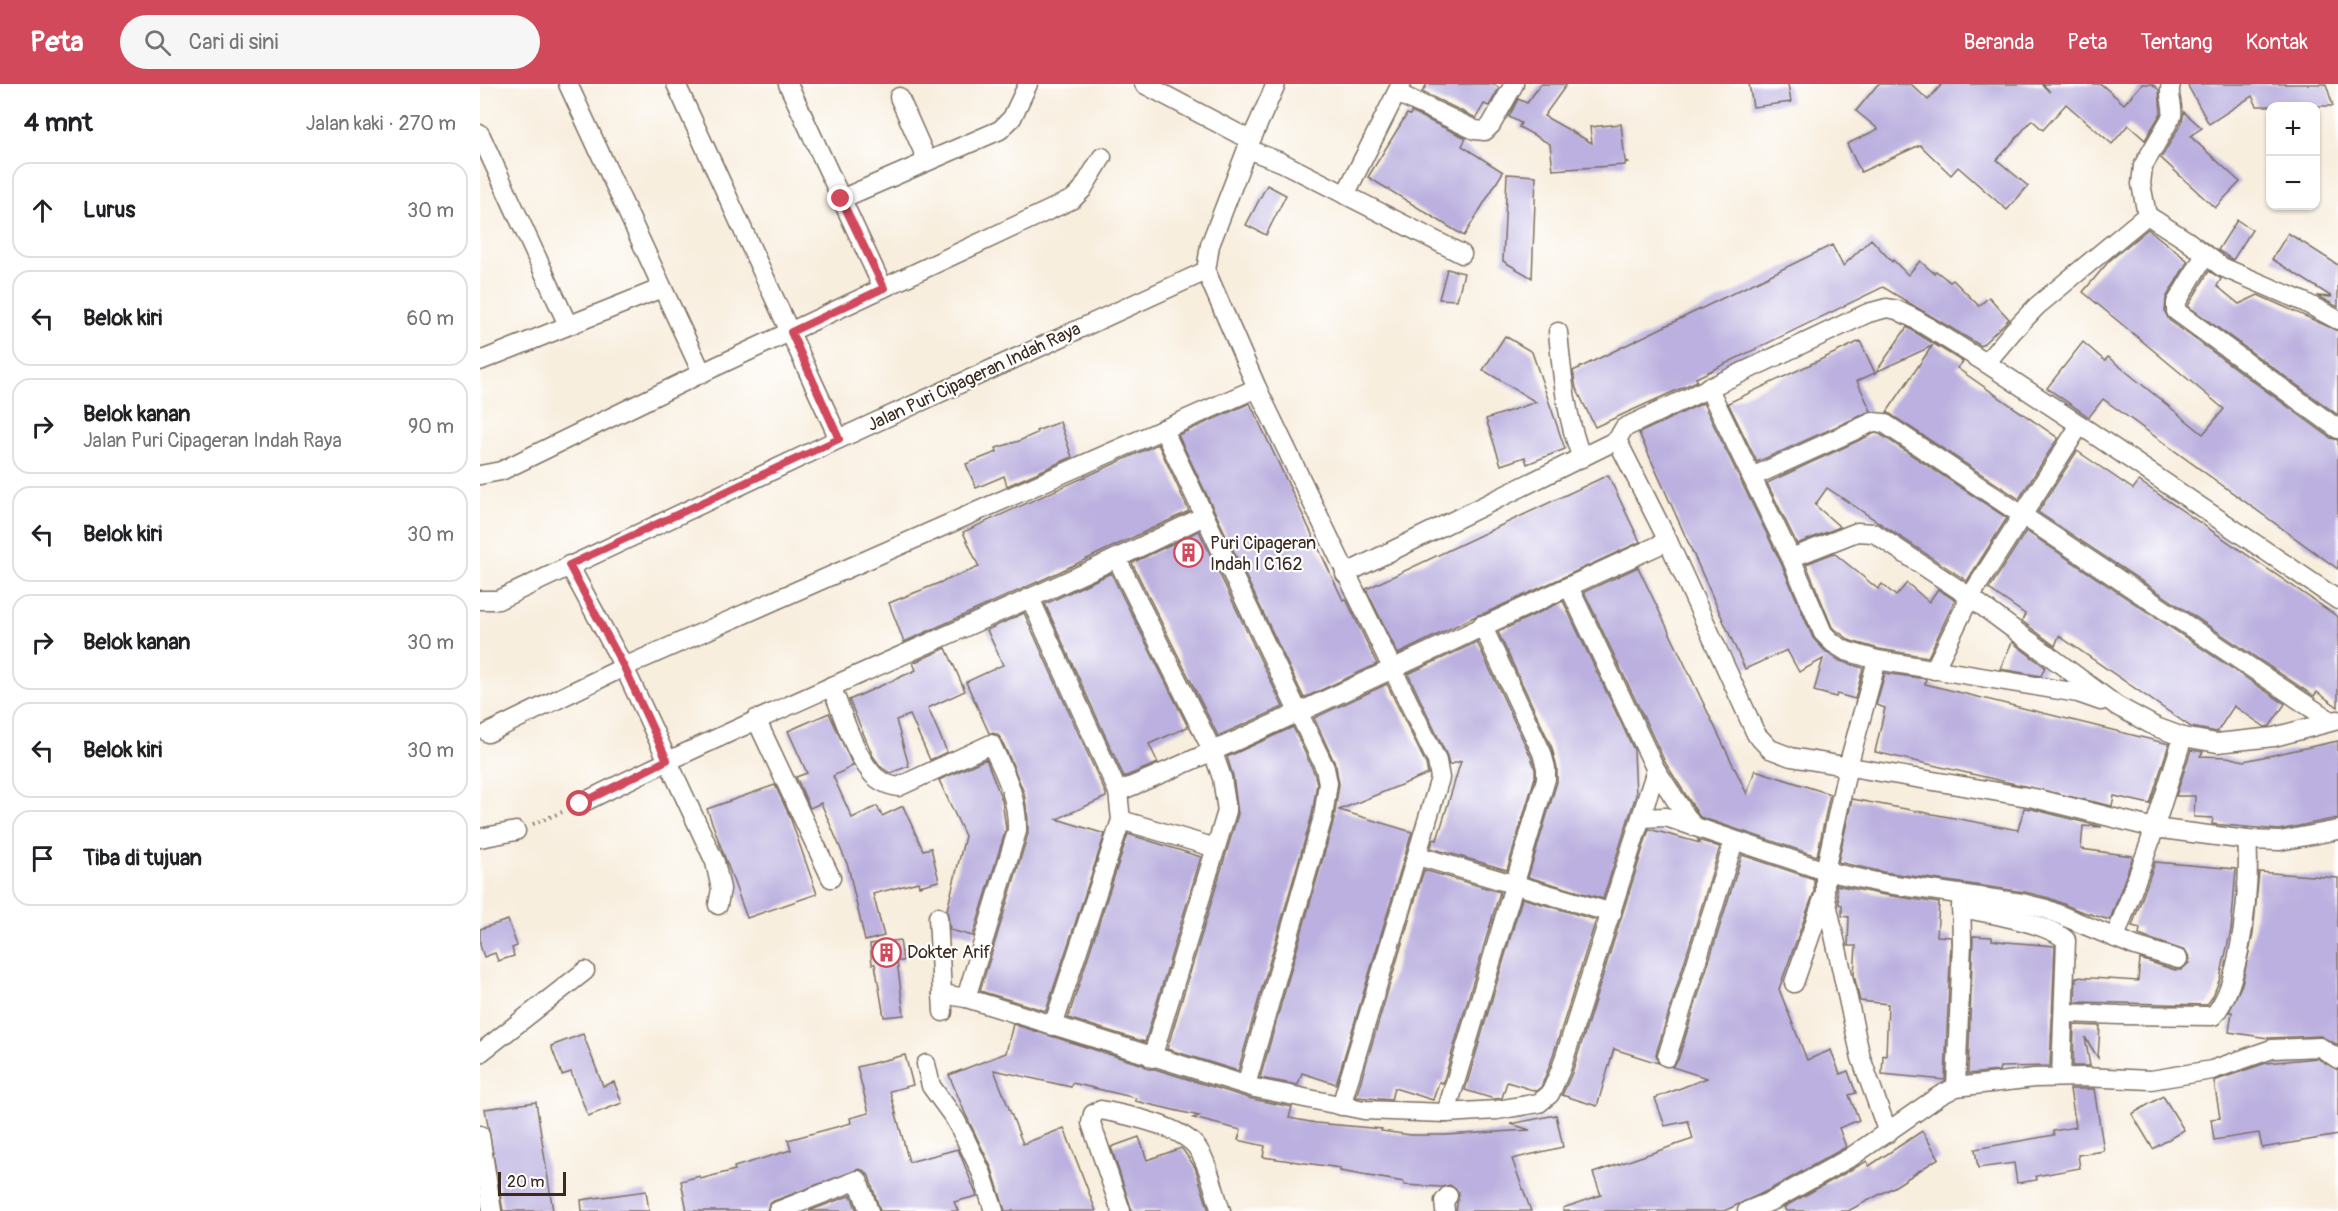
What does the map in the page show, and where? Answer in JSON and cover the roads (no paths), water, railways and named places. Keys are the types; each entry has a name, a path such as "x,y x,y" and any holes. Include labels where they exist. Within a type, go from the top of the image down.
{"street":[{"path":"568,84 702,373"},
{"path":"676,84 839,439"},
{"path":"788,84 884,288"},
{"path":"841,199 1000,130 1012,118 1028,84"},
{"path":"1144,84 1281,162 1462,254"},
{"path":"1276,84 1248,144 1210,245 1206,271 1257,388 1345,574 1437,760 1440,778 1341,1106"},
{"path":"1345,195 1399,89 1475,130 1485,131 1491,125 1514,84"},
{"path":"2171,84 2169,89 2174,107 2172,116 2143,166 2141,184 2147,215 2222,267 2338,320"},
{"path":"899,97 927,160"},
{"path":"480,134 568,325"},
{"path":"480,475 501,471 702,373 1073,199 1082,190 1102,157"},
{"path":"1986,363 2037,306 2147,215"},
{"path":"2205,255 2176,303 2176,311 2338,429"},
{"name":"Jalan Puri Cipageran Indah Raya","path":"480,600 498,600 839,439 1206,271"},
{"path":"480,361 662,288"},
{"path":"1345,574 1617,440 1624,428 1868,313 1887,308 1915,319 1986,363 2338,600"},
{"path":"1558,332 1564,384 1582,458"},
{"path":"1708,387 1791,558 1823,633 1833,643 1846,651 1877,660 2078,693 2117,706"},
{"path":"488,733 624,667 1257,388"},
{"path":"1752,477 1874,422 1884,423 2335,721"},
{"path":"1934,670 1970,597 2080,425"},
{"path":"1163,429 1299,712 1325,768 1328,783 1323,817 1246,1085"},
{"path":"1617,440 1668,541 1756,734 1770,749 1791,757 2034,798 2154,828 2247,840 2280,841 2338,830"},
{"path":"580,804 667,760 1117,559 1204,516"},
{"path":"1791,558 1857,532 1874,533 1970,597 2117,706 2156,728 2183,737 2217,743 2274,737 2335,721"},
{"path":"1118,792 1213,752 1482,625 1668,541"},
{"path":"1117,559 1213,752 1222,778 1227,811 1152,1058"},
{"path":"569,565 624,667 715,862 721,889 718,905"},
{"path":"1569,587 1656,770 1692,825"},
{"path":"1030,598 1118,792 1121,820 1053,1026"},
{"path":"1446,1113 1546,779 1542,753 1482,625"},
{"path":"1877,660 1848,766 1825,871 1825,894 1861,1058 1888,1133"},
{"path":"831,686 870,772 887,784 898,787 991,744 1013,791 1018,814 1017,831 966,998"},
{"path":"756,719 831,878"},
{"path":"2115,938 2183,737"},
{"path":"938,917 943,1003 966,998 1152,1058 1246,1085 1341,1106 1386,1112 1446,1113 1497,1110 1539,1103 1550,1094 1561,1069 1656,770"},
{"path":"1641,818 1666,817 1825,871 1961,901 2062,936 2066,940 2061,1077"},
{"path":"1121,820 1216,848"},
{"path":"480,838 516,831"},
{"path":"2065,1013 2120,1016 2213,1016 2223,1001 2236,960 2244,911 2248,860 2247,840"},
{"path":"1667,1057 1734,841"},
{"path":"1418,856 1612,913"},
{"path":"1794,983 1825,894"},
{"path":"1961,901 2022,903 2046,909 2115,938 2178,959"},
{"path":"1956,1087 1962,943 1961,901"},
{"path":"480,1053 585,970"},
{"path":"1747,1211 1774,1200 1851,1157 1939,1096 1956,1087 2061,1077 2160,1079 2212,1070 2272,1049 2320,1047 2338,1059"},
{"path":"926,1065 931,1086 955,1119 982,1174 994,1211"},
{"path":"1120,1211 1091,1123 1093,1114 1101,1110 1127,1115 1177,1132 1190,1140 1199,1150 1221,1211"},
{"path":"480,1135 482,1168 492,1211"},
{"path":"778,1211 858,1180 869,1211"}],"place":[{"name":"Puri Cipageran Indah I C162","path":"1189,553"},
{"name":"Dokter Arif","path":"886,952"}]}
